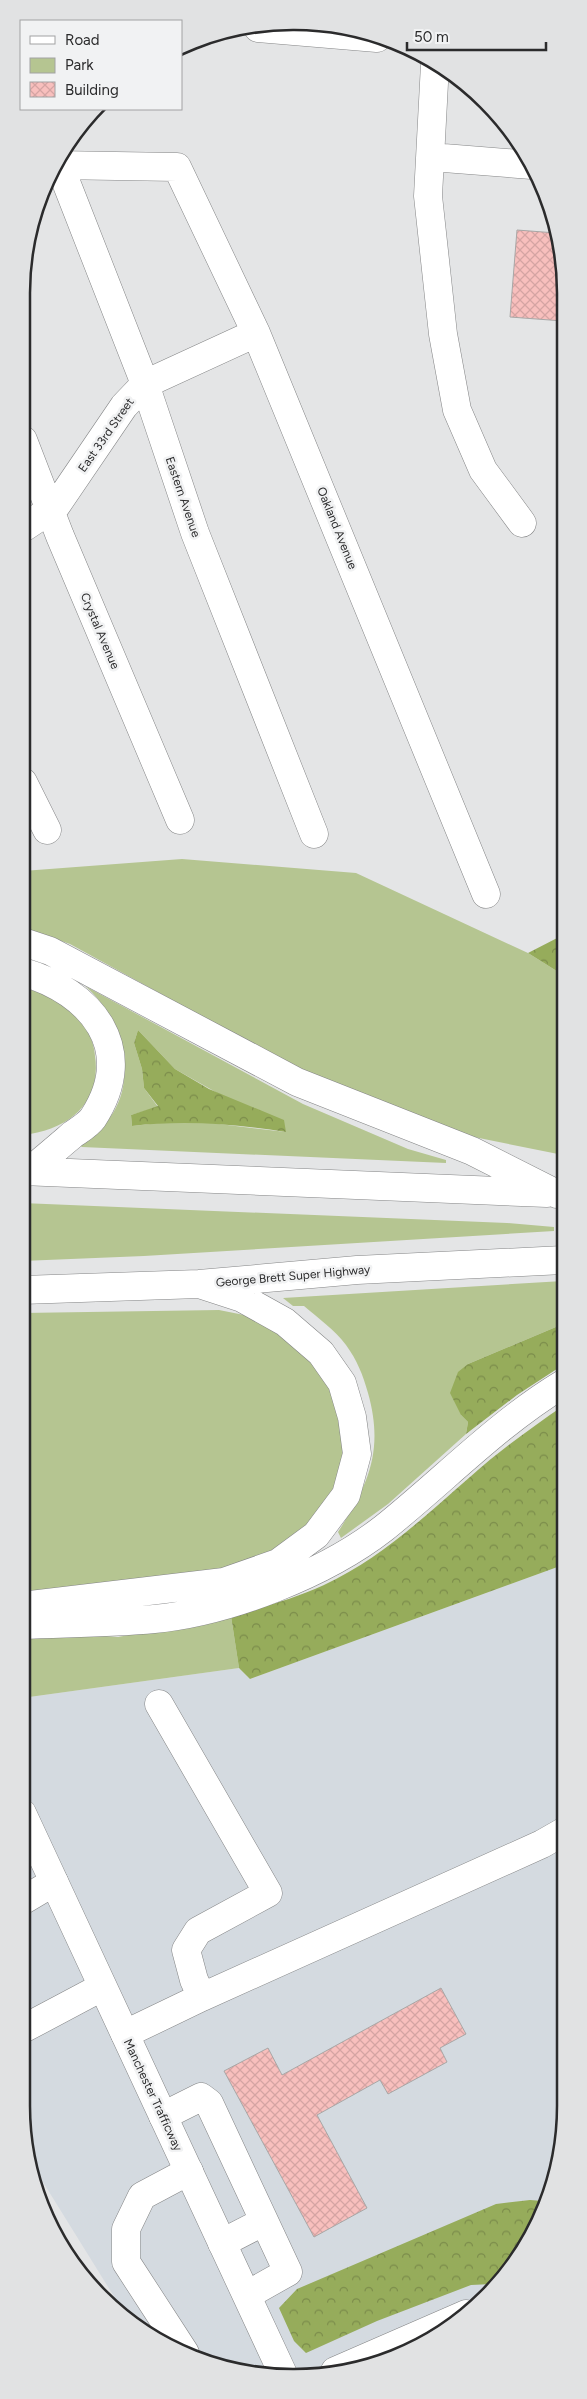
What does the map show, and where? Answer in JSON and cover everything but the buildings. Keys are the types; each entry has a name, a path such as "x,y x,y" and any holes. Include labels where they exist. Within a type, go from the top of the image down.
{"main road":[{"path":"287,30 347,35"},
{"path":"435,71 428,196 443,334 457,410 483,470 522,523"},
{"path":"431,157 523,164"},
{"name":"Oakland Avenue","path":"64,163 177,167 256,333 486,894"},
{"name":"Eastern Avenue","path":"61,170 145,384 195,533 314,834"},
{"name":"East 33rd Street","path":"30,524 51,510 67,492 124,406 145,384 256,333"},
{"name":"Crystal Avenue","path":"30,458 180,820"},
{"path":"30,796 47,830"},
{"path":"30,944 50,951 297,1082 472,1151 557,1193"},
{"path":"30,974 69,992 91,1011 104,1032 111,1060 108,1089 92,1119 30,1168"},
{"path":"30,1172 557,1194"},
{"name":"George Brett Super Highway","path":"30,1290 199,1284 357,1270 557,1260"},
{"path":"30,1620 224,1582 278,1563 316,1535 346,1495 357,1454 352,1417 342,1383 326,1360 321,1353 285,1322 242,1298 199,1284"},
{"path":"30,1621 155,1619 209,1609 249,1598 307,1573 349,1551 383,1528 515,1415 557,1388"},
{"path":"159,1704 268,1893 198,1931 186,1950 194,1980 202,1997"},
{"name":"Manchester Trafficway","path":"30,1830 280,2368"},
{"path":"125,2034 202,1997 542,1844 557,1835"},
{"path":"30,1897 54,1882"},
{"path":"30,2025 102,1987"},
{"path":"163,2116 201,2097 210,2103 263,2222 288,2272 247,2295"},
{"path":"178,2343 126,2262 126,2229 142,2196 189,2171"},
{"path":"222,2243 263,2222"},
{"path":"358,2361 438,2326"}],"shaded area":[{"path":"557,1567 557,2106 555,2140 548,2174 530,2222 513,2252 492,2279 467,2304 440,2325 410,2342 362,2360 328,2367 294,2369 259,2367 225,2360 177,2342 133,2315 117,2301 40,2177 32,2140 30,2106 30,1697 239,1668 250,1679"}],"green space":[{"path":"182,859 356,873 528,953 557,971 557,1154 469,1136 298,1069 70,944 30,930 30,870"},
{"path":"557,938 557,971 528,953"},
{"path":"85,986 303,1104 408,1149 446,1160 446,1163 82,1147 79,1145 93,1134 113,1113 120,1097 124,1080 121,1045 107,1012","holes":["138,1030 175,1069 286,1132 211,1123 159,1123 132,1126 131,1115 158,1107 144,1088 142,1069 134,1043"]},
{"path":"30,989 53,999 79,1018 92,1041 96,1073 93,1088 87,1101 78,1112 67,1121 30,1134"},
{"path":"138,1030 175,1069 209,1089 284,1120 286,1132 209,1124 171,1123 132,1126 131,1115 158,1106 144,1088 142,1069 134,1043"},
{"path":"30,1203 507,1223 554,1227 554,1231 144,1256 30,1261"},
{"path":"557,1281 557,1327 468,1364 461,1415 468,1422 466,1434 388,1504 341,1538 338,1532 358,1498 371,1466 374,1449 373,1413 362,1374 342,1340 304,1306 293,1306 283,1298"},
{"path":"219,1310 254,1317 304,1347 337,1392 345,1450 336,1485 322,1513 273,1557 236,1568 30,1594 30,1313"},
{"path":"557,1327 557,1369 517,1395 466,1434 468,1422 461,1415 450,1393 458,1372 468,1364"},
{"path":"557,1410 557,1567 250,1679 239,1668 231,1616 313,1590 364,1563 401,1536 481,1467"},
{"path":"231,1616 239,1668 30,1697 30,1637 64,1633 118,1637"},
{"path":"539,2201 530,2222 513,2252 487,2284 471,2285 377,2321 306,2353 294,2341 279,2308 297,2289 496,2204"}]}
